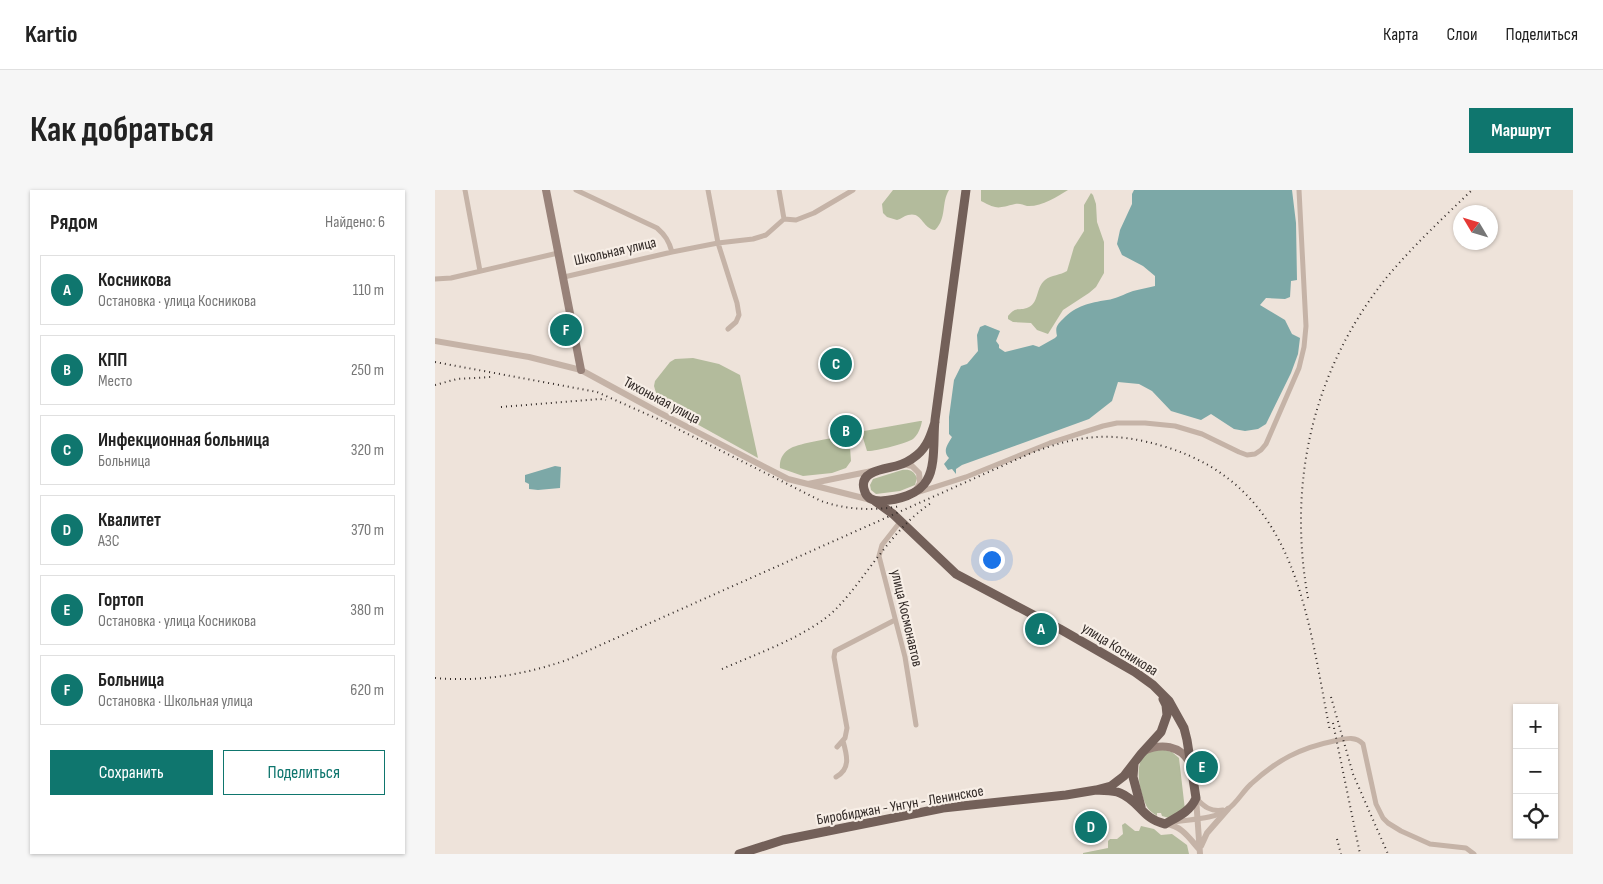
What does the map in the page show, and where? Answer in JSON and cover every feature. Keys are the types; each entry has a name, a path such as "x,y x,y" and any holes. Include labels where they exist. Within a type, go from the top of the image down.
{"main road":[{"name":"Школьная улица","path":"546,190 581,370"},
{"path":"935,422 929,440 922,450 899,465 875,471 866,477 863,485 864,492 873,500 885,500 914,493 925,484 930,474 935,422 966,190"},
{"name":"улица Косникова","path":"873,500 900,522 956,574 1067,633 1135,672 1153,685 1169,701 1179,718 1187,740 1196,798"},
{"path":"1096,790 1117,783 1161,732 1167,715 1163,699 1153,685"},
{"path":"1144,751 1156,746 1167,746 1176,749 1185,756 1192,767"},
{"path":"1135,762 1133,777 1142,810"},
{"path":"1096,790 1120,793 1150,818 1165,824 1188,810 1196,798"},
{"name":"Биробиджан - Унгун - Ленинское","path":"739,854 783,840 943,808 1096,790"}],"street":[{"path":"465,190 480,271"},
{"name":"Школьная улица","path":"576,190 657,228 665,235 670,243 672,252"},
{"path":"708,190 718,243 739,314 736,322 728,329"},
{"path":"779,190 784,219 796,220 814,213 853,190"},
{"path":"914,493 966,477 1050,443 1117,423 1175,426 1202,434 1247,455 1255,454 1261,450 1270,436 1299,368 1304,347 1306,326 1299,190"},
{"name":"Школьная улица","path":"563,277 672,252 718,243 753,239 766,235 784,219"},
{"path":"435,279 451,278 558,253"},
{"name":"Тихонькая улица","path":"435,340 529,357 581,370 659,413 788,479 873,500"},
{"path":"899,465 909,465 919,473 920,483 914,493"},
{"path":"805,484 875,471"},
{"name":"улица Космонавтов","path":"900,522 882,545 879,556 905,657 916,725"},
{"path":"837,747 847,734 847,728 834,657 835,651 895,620"},
{"path":"1200,852 1207,833 1257,779 1294,753 1309,746 1354,738 1363,744 1377,804 1383,818 1388,823 1430,844 1465,848 1474,854"},
{"path":"836,777 843,772 847,765 847,754 843,741"},
{"path":"1196,798 1203,806 1211,810 1228,809"},
{"name":"улица Косникова","path":"1196,798 1200,852"},
{"path":"1165,824 1212,816 1228,809"},
{"path":"1165,824 1175,825 1183,831 1200,852"}],"green space":[{"path":"893,190 949,190 941,221 935,230 931,229 919,217 913,214 897,220 887,217 883,213 882,204"},
{"path":"981,190 1068,190 1038,205 1027,206 1017,204 998,207 981,201"},
{"path":"1091,193 1096,204 1097,222 1104,242 1104,273 1096,287 1063,310 1048,334 1037,330 1031,323 1013,322 1008,319 1008,316 1014,311 1032,305 1040,286 1045,280 1067,271 1074,247 1084,231 1084,205"},
{"path":"693,358 719,364 740,375 758,458 659,403 654,386 655,381 670,362 675,359"},
{"path":"922,421 913,439 890,447 867,451 863,438 864,431"},
{"path":"842,436 847,438 850,447 851,461 846,468 832,473 803,476 780,468 782,456 791,448"},
{"path":"902,470 909,470 915,474 917,478 915,485 900,491 876,494 871,490 870,485 873,479"},
{"path":"1161,749 1172,752 1179,758 1185,810 1169,818 1162,816 1161,813 1157,813 1157,816 1148,808 1144,800 1139,778 1142,758 1148,753"},
{"path":"1125,823 1135,831 1139,831 1141,826 1154,829 1161,835 1172,834 1187,845 1189,854 1083,854 1108,848 1108,841 1110,839 1117,839 1123,834 1122,825"}],"water":[{"path":"1134,190 1292,190 1296,223 1297,280 1291,281 1290,297 1285,299 1266,298 1260,305 1285,320 1292,334 1300,338 1298,354 1291,373 1266,424 1258,429 1245,431 1234,429 1211,414 1201,420 1171,411 1152,391 1139,384 1118,382 1112,401 1089,419 962,465 956,469 956,474 952,469 948,470 944,464 949,458 946,450 952,437 949,434 949,417 954,380 961,366 967,364 978,351 977,335 980,327 985,325 1000,331 996,341 999,348 1005,352 1033,345 1039,347 1057,336 1056,328 1058,325 1068,314 1078,308 1155,286 1155,276 1143,266 1122,255 1117,244 1120,230 1132,204"},
{"path":"555,466 561,467 560,488 529,489 529,484 525,482 525,475"}],"railway":[{"path":"1308,598 1302,555 1301,512 1304,470 1312,428 1324,388 1340,350 1361,312 1387,277 1418,243 1472,190"},
{"path":"435,362 597,392 660,420 821,501 861,509 901,506"},
{"path":"435,385 457,379 491,377"},
{"path":"501,407 606,400"},
{"path":"435,678 469,679 502,676 534,670 567,660 1029,454 1064,442 1097,437 1113,437 1166,447 1210,466 1244,492 1270,525 1289,561 1303,601 1330,731"},
{"path":"722,669 783,643 826,618 849,595 892,539 931,503"},
{"path":"1331,697 1353,774 1388,854"},
{"path":"1333,723 1360,854"},
{"path":"1337,839 1341,854"}],"place":[{"name":"Больница","path":"566,330"},
{"name":"Инфекционная больница","path":"836,364"},
{"name":"КПП","path":"846,431"},
{"name":"Косникова","path":"1041,629"},
{"name":"Гортоп","path":"1202,767"},
{"name":"Квалитет","path":"1091,827"}]}
